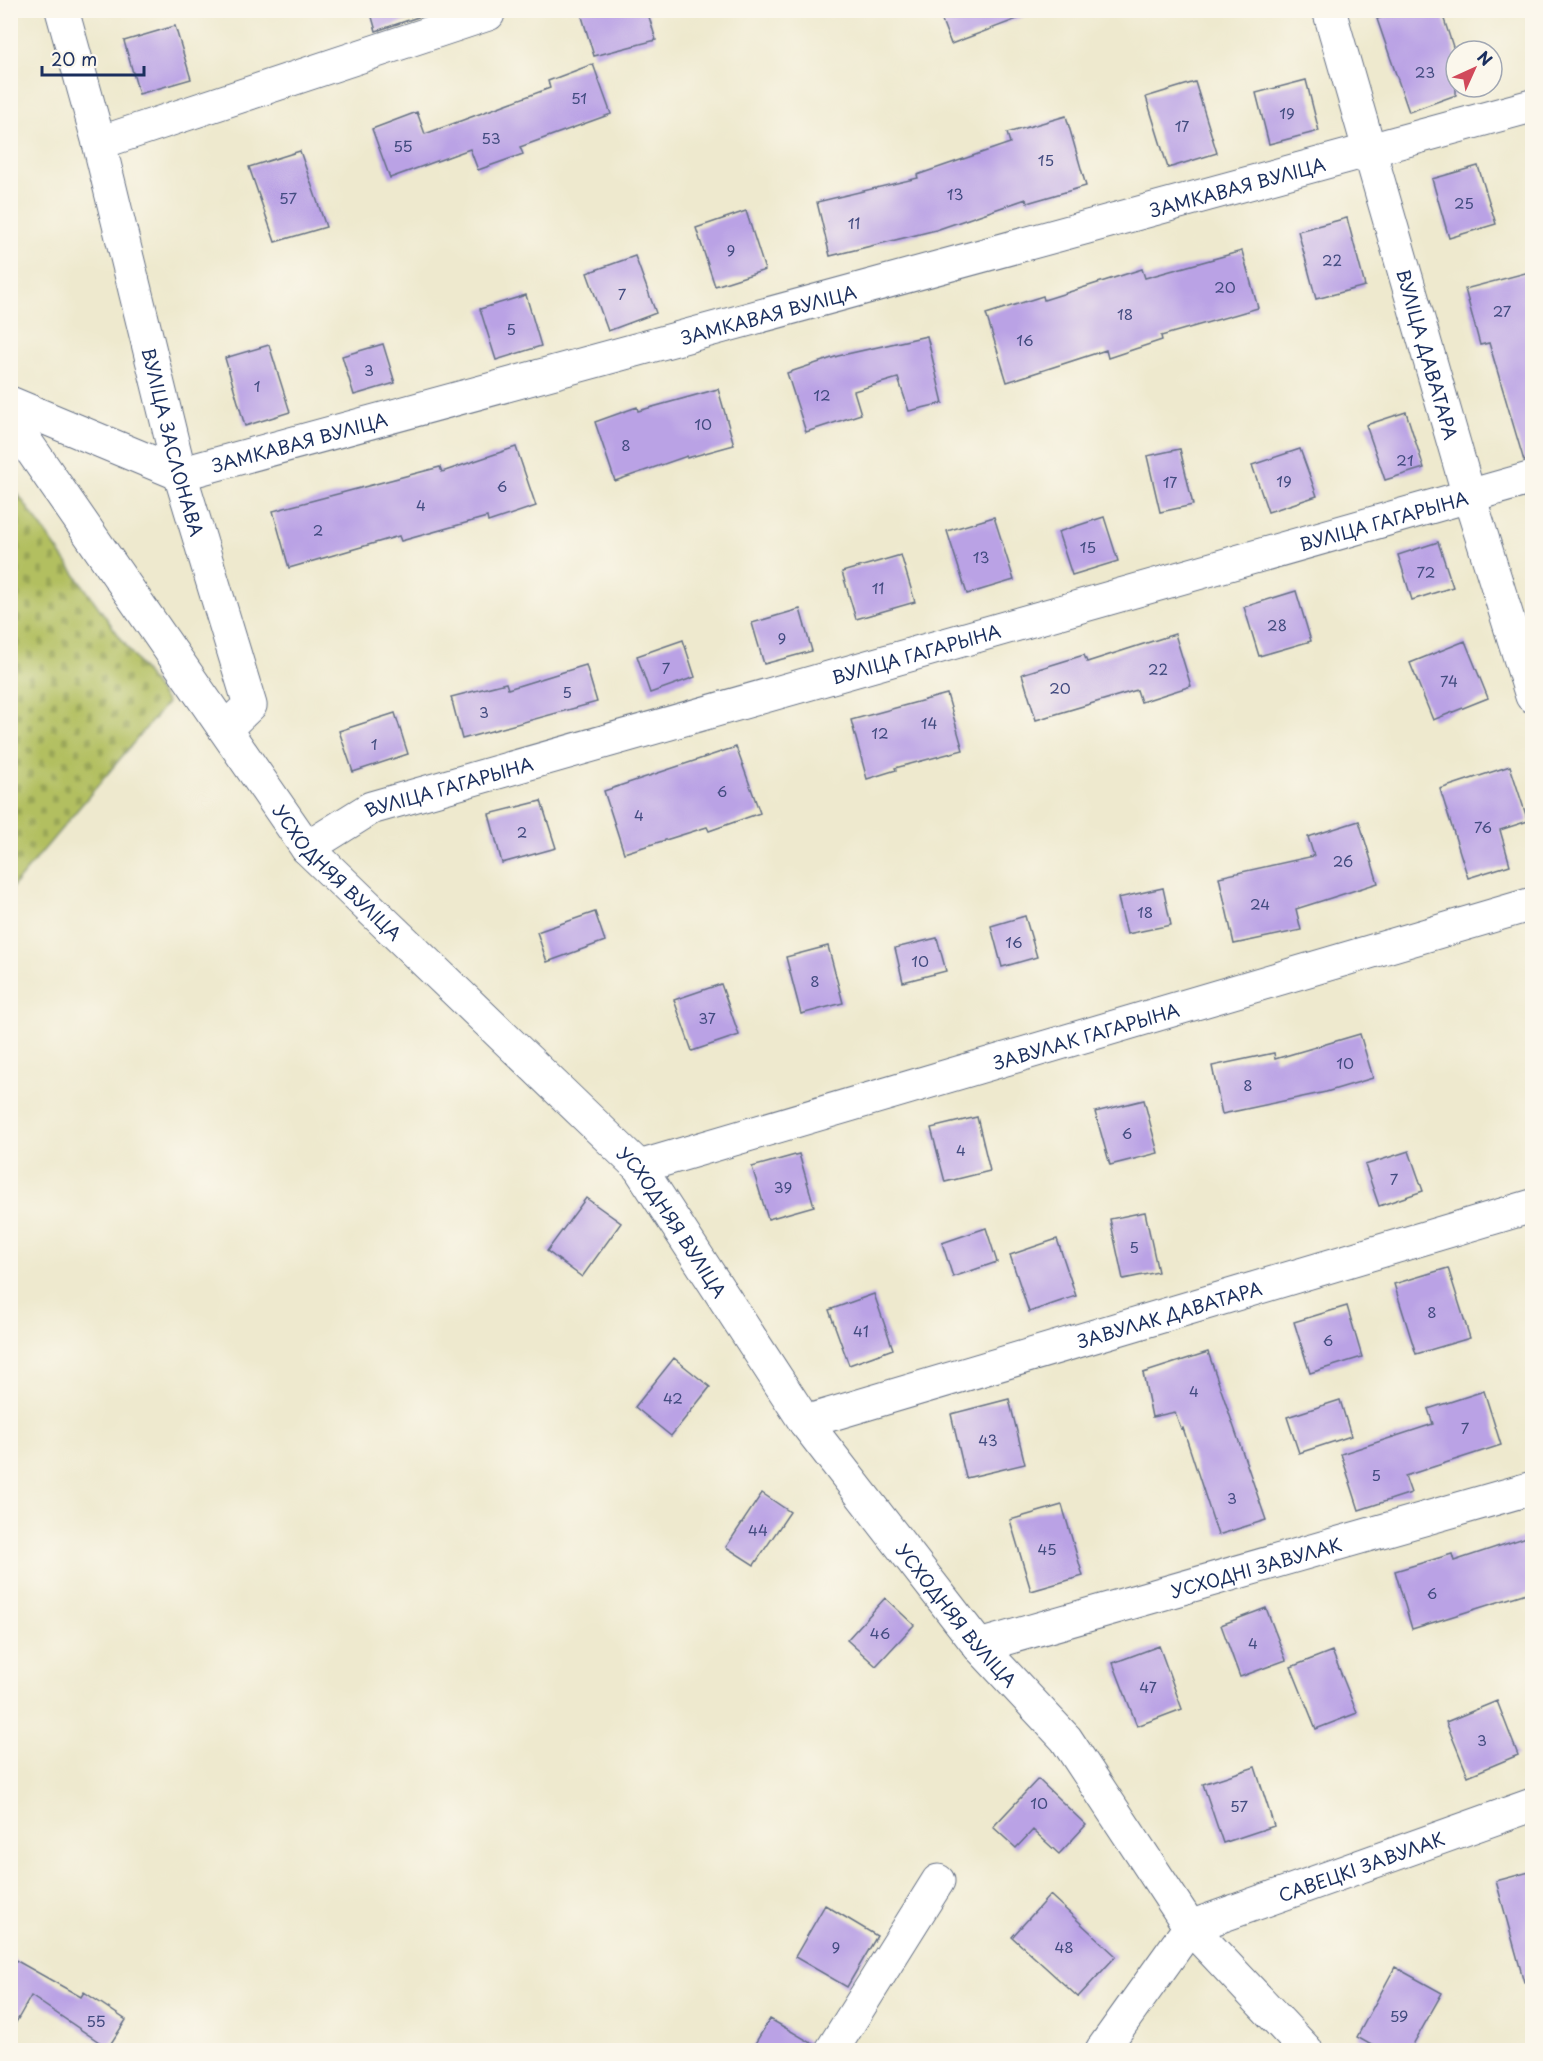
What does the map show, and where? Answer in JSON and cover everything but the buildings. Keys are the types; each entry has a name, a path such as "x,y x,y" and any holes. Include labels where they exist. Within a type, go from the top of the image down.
{"street":[{"name":"ВУЛІЦА ЗАСЛОНАВА","path":"62,10 99,143 180,474 250,705 225,729"},
{"path":"99,143 488,14 487,10"},
{"name":"ВУЛІЦА ДАВАТАРА","path":"1329,10 1372,151 1469,496 1533,696"},
{"name":"ЗАМКАВАЯ ВУЛІЦА","path":"180,474 1533,106"},
{"path":"10,403 180,474"},
{"name":"УСХОДНЯЯ ВУЛІЦА","path":"10,419 307,848 639,1167 805,1422 979,1646 1066,1739 1190,1927 1306,2050"},
{"name":"ВУЛІЦА ГАГАРЫНА","path":"307,848 371,808 1533,478"},
{"name":"ЗАВУЛАК ГАГАРЫНА","path":"639,1167 1533,904"},
{"name":"ЗАВУЛАК ДАВАТАРА","path":"805,1422 1533,1206"},
{"name":"УСХОДНІ ЗАВУЛАК","path":"979,1646 1533,1488"},
{"name":"САВЕЦКІ ЗАВУЛАК","path":"1190,1927 1533,1805"},
{"path":"832,2050 939,1881"},
{"path":"1102,2050 1190,1927"}],"green space":[{"path":"10,483 167,703 11,889 10,889"}]}
